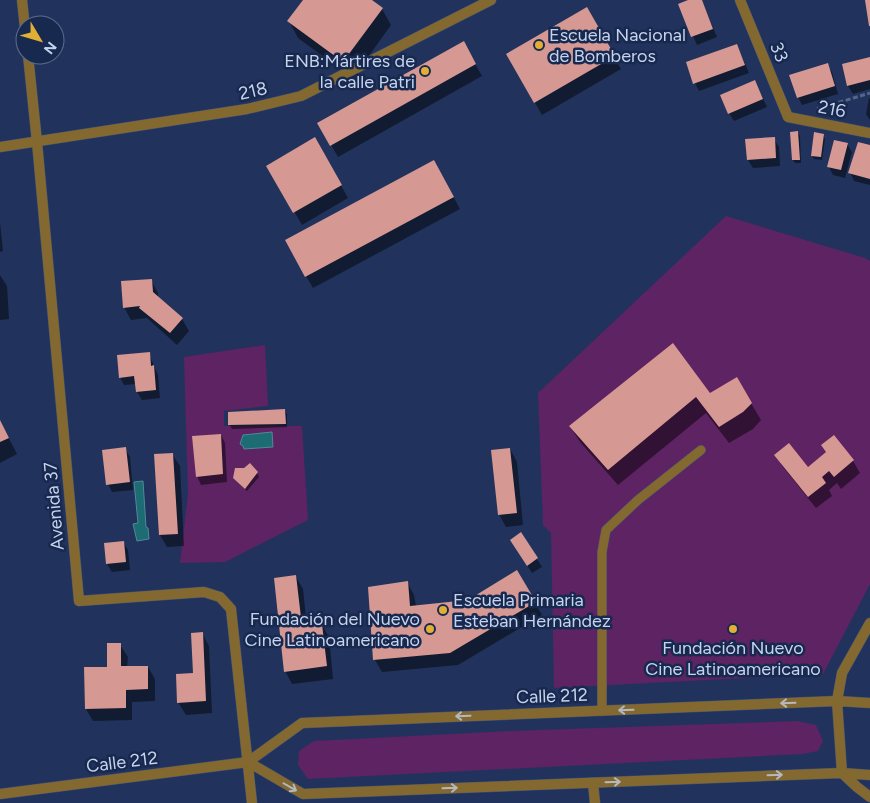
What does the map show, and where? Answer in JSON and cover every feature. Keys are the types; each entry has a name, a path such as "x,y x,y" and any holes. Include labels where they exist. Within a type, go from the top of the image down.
{"street":[{"path":"22,0 24,15"},
{"name":"218","path":"0,147 247,109 301,96 491,0"},
{"name":"33","path":"740,0 788,117"},
{"name":"Avenida 37","path":"29,65 79,601 204,592 220,597 231,609 252,803"},
{"name":"216","path":"788,117 870,133"},
{"path":"870,623 842,673 837,701 842,773 857,788 870,797"},
{"name":"Calle 212","path":"0,794 248,762 302,723 837,701 870,703"},
{"path":"248,762 304,794 842,773 870,775"},
{"path":"593,783 595,803"}],"lane":[{"path":"602,711 602,552 606,530 638,500 701,450"}],"path":[{"path":"815,109 870,93"}],"shaded area":[{"path":"726,216 870,261 870,584 823,674 554,688 551,533 543,525 538,393"},
{"path":"265,345 268,406 224,411 224,426 302,426 308,520 225,562 180,563 188,494 184,357"},
{"path":"272,432 273,447 244,449 240,444 243,435"},
{"path":"143,481 146,527 148,528 149,539 137,541 133,524 138,523 134,482"},
{"path":"797,721 816,725 823,741 818,751 803,754 308,779 298,765 299,751 314,741 511,731"}],"building":[{"path":"303,0 372,0 383,8 343,62 287,21"},
{"path":"688,0 702,0 713,29 691,37 678,4"},
{"path":"865,0 870,0 870,26 869,26"},
{"path":"587,7 615,56 534,103 506,54"},
{"path":"464,41 476,64 330,146 317,123"},
{"path":"737,44 745,65 693,84 686,62"},
{"path":"870,57 870,80 847,86 842,64"},
{"path":"828,63 835,86 797,98 789,75"},
{"path":"755,80 763,99 728,114 720,95"},
{"path":"798,131 800,160 792,160 790,132"},
{"path":"814,132 824,134 821,157 811,156"},
{"path":"315,137 342,185 293,213 266,166"},
{"path":"775,137 776,158 747,160 745,139"},
{"path":"834,140 848,143 841,170 827,167"},
{"path":"858,142 870,145 870,179 848,173"},
{"path":"434,160 454,197 305,277 285,240"},
{"path":"152,279 153,292 183,318 170,333 139,308 140,306 123,308 121,281"},
{"path":"673,343 710,393 737,377 752,403 743,412 719,427 696,397 608,470 569,426"},
{"path":"150,352 151,366 154,365 156,390 136,392 134,376 119,378 117,355"},
{"path":"285,409 286,424 228,425 228,412"},
{"path":"0,420 9,438 0,442"},
{"path":"221,434 223,474 196,477 192,436"},
{"path":"834,435 854,460 834,477 829,471 822,477 826,483 808,497 774,455 789,443 808,467 826,452 821,445"},
{"path":"126,447 130,482 106,485 102,450"},
{"path":"510,448 517,513 498,515 491,450"},
{"path":"173,453 178,534 159,535 154,454"},
{"path":"250,463 258,472 245,489 233,478 235,468 244,468"},
{"path":"521,532 538,558 527,566 510,540"},
{"path":"124,541 126,562 106,564 104,543"},
{"name":"Fundación del Nuevo Cine Latinoamericano","path":"517,570 536,602 450,653 373,660 368,587 408,581 410,606 468,600"},
{"path":"296,575 302,626 322,624 327,666 284,672 274,578"},
{"path":"203,632 206,701 177,703 176,674 193,673 191,633"},
{"path":"107,643 121,643 121,666 148,666 148,689 126,690 126,708 85,709 84,667 107,667"}],"place":[{"name":"Escuela Nacional de Bomberos","path":"539,45"},
{"name":"ENB:Mártires de la calle Patri","path":"425,71"},
{"name":"Escuela Primaria Esteban Hernández","path":"443,610"},
{"name":"Fundación del Nuevo Cine Latinoamericano","path":"430,629"},
{"name":"Fundación Nuevo Cine Latinoamericano","path":"733,629"}]}
